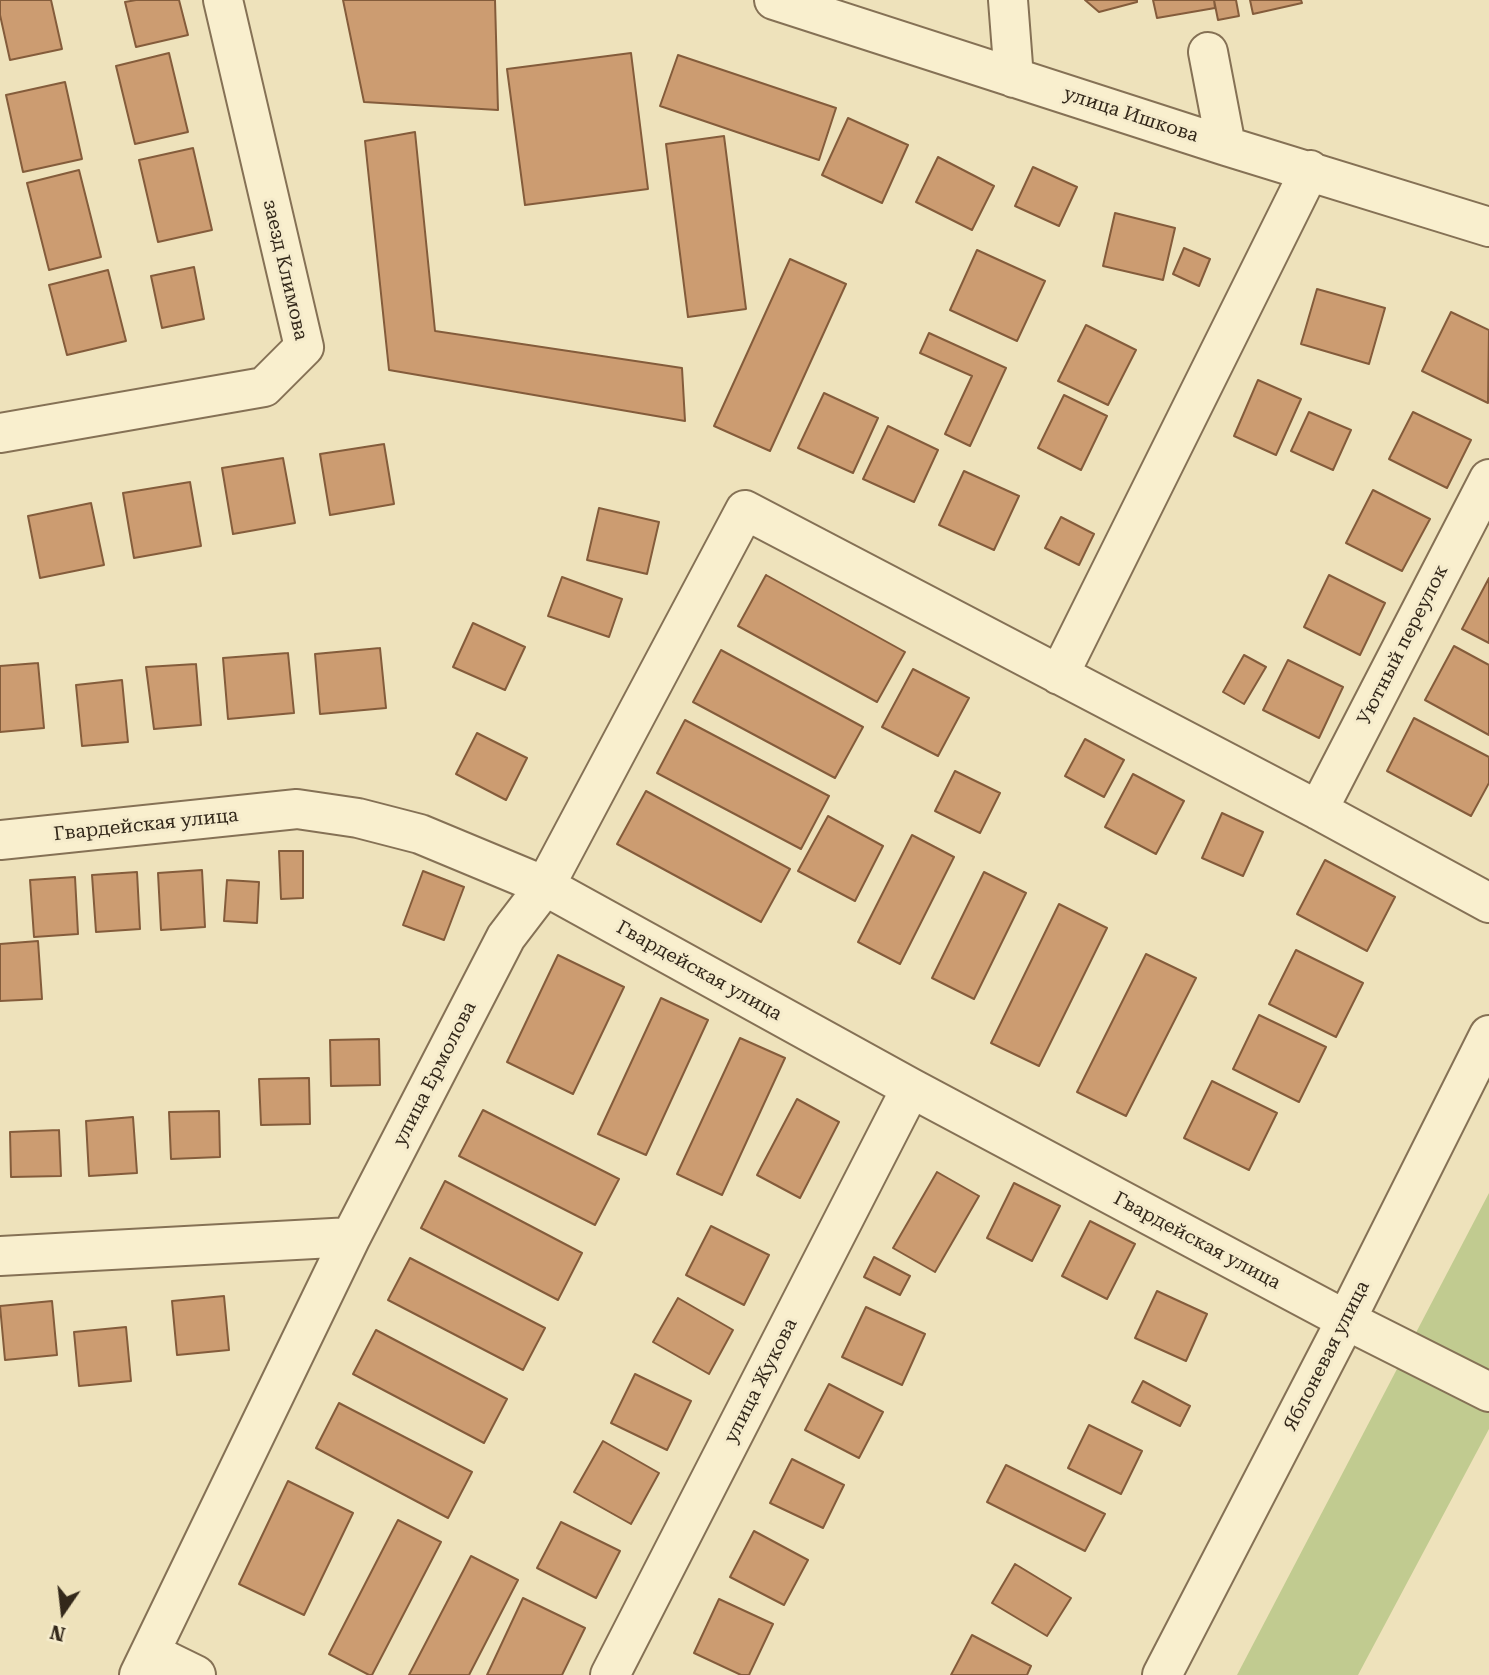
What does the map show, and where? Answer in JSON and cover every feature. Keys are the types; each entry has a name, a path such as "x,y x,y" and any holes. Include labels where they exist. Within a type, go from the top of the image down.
{"street":[{"name":"заезд Климова","path":"0,433 264,387 304,347 223,0"},
{"name":"улица Ишкова","path":"774,0 1226,146 1489,227"},
{"path":"1008,0 1014,78"},
{"path":"1208,52 1226,146"},
{"path":"1310,170 1059,675 1489,903"},
{"name":"Уютный переулок","path":"1318,810 1489,480"},
{"name":"улица Ермолова","path":"145,1664 351,1237 506,937 545,886 746,510 1059,675"},
{"name":"Гвардейская улица","path":"0,840 297,809 358,818 420,834 545,886 911,1088 1346,1320 1489,1392"},
{"name":"Яблоневая улица","path":"1162,1675 1346,1320 1489,1035"},
{"name":"улица Жукова","path":"610,1675 911,1088"},
{"path":"0,1256 351,1237"},
{"path":"145,1664 196,1675"}],"green space":[{"path":"1489,1193 1489,1429 1358,1675 1237,1675"}],"building":[{"path":"0,0 51,0 62,49 10,60 0,15"},
{"path":"179,0 188,35 136,47 125,2"},
{"path":"343,0 495,0 498,110 364,102"},
{"path":"1085,0 1137,0 1137,2 1099,12"},
{"path":"1153,0 1214,0 1215,8 1157,18"},
{"path":"1214,0 1236,0 1239,16 1218,20"},
{"path":"1250,0 1301,0 1302,3 1253,14"},
{"path":"169,53 188,132 135,144 116,66"},
{"path":"631,53 648,189 525,205 507,69"},
{"path":"678,55 836,108 819,160 660,106"},
{"path":"65,82 82,159 23,172 6,95"},
{"path":"848,118 908,145 882,203 822,175"},
{"path":"415,132 435,331 682,368 685,421 389,370 365,141"},
{"path":"724,136 746,309 688,317 666,144"},
{"path":"193,148 212,230 158,242 139,160"},
{"path":"938,157 994,186 972,230 916,202"},
{"path":"1033,167 1077,187 1059,226 1015,206"},
{"path":"79,170 101,257 49,270 27,183"},
{"path":"1115,213 1175,228 1163,280 1103,266"},
{"path":"1184,248 1210,259 1199,286 1173,274"},
{"path":"977,250 1045,281 1017,341 950,310"},
{"path":"790,259 846,284 770,451 714,426"},
{"path":"194,267 204,319 162,328 151,276"},
{"path":"108,270 126,341 67,355 49,285"},
{"path":"1317,289 1385,308 1369,364 1301,344"},
{"path":"1451,312 1489,330 1488,403 1422,371"},
{"path":"1086,325 1136,350 1108,405 1058,381"},
{"path":"929,333 1006,368 970,446 945,434 972,376 920,353"},
{"path":"1258,380 1301,399 1276,455 1234,436"},
{"path":"824,393 878,418 853,473 798,448"},
{"path":"1064,395 1107,416 1081,470 1038,448"},
{"path":"1309,412 1351,430 1333,470 1291,451"},
{"path":"1413,412 1471,440 1447,488 1389,459"},
{"path":"888,426 938,450 914,502 863,479"},
{"path":"384,444 394,504 330,515 320,454"},
{"path":"283,458 295,523 233,534 222,468"},
{"path":"964,471 1019,496 994,550 939,525"},
{"path":"190,482 201,546 134,558 123,493"},
{"path":"1373,490 1430,519 1402,571 1346,543"},
{"path":"91,503 104,565 40,578 28,516"},
{"path":"599,508 659,522 647,574 587,560"},
{"path":"1061,517 1094,534 1079,565 1045,548"},
{"path":"766,575 905,652 877,702 738,626"},
{"path":"1329,575 1385,603 1360,655 1304,627"},
{"path":"562,577 622,599 609,637 548,616"},
{"path":"1489,578 1489,643 1462,629"},
{"path":"473,623 525,647 505,690 453,667"},
{"path":"1454,646 1489,665 1489,735 1425,700"},
{"path":"380,648 386,708 320,714 315,654"},
{"path":"721,650 863,727 835,778 693,702"},
{"path":"288,653 294,713 228,719 223,658"},
{"path":"1244,655 1266,667 1244,704 1223,692"},
{"path":"1288,660 1343,687 1319,738 1263,710"},
{"path":"38,663 44,728 0,732 0,666"},
{"path":"196,664 201,725 154,729 146,667"},
{"path":"913,669 969,698 938,756 882,727"},
{"path":"122,680 128,742 82,746 76,685"},
{"path":"1414,718 1489,757 1489,783 1471,816 1387,771"},
{"path":"685,720 829,796 801,849 657,773"},
{"path":"477,733 527,758 506,800 456,774"},
{"path":"1085,739 1124,760 1104,797 1065,776"},
{"path":"955,771 1000,793 980,833 935,811"},
{"path":"1133,774 1184,801 1156,854 1105,827"},
{"path":"646,791 790,869 761,922 617,844"},
{"path":"1222,813 1263,832 1243,876 1202,858"},
{"path":"828,816 883,846 855,901 798,871"},
{"path":"912,835 954,857 900,964 858,942"},
{"path":"279,851 303,851 303,898 281,899"},
{"path":"1325,860 1395,897 1367,951 1297,914"},
{"path":"202,870 205,927 161,930 158,873"},
{"path":"423,871 464,887 444,940 403,925"},
{"path":"137,872 140,929 96,932 92,875"},
{"path":"984,872 1026,893 974,999 932,978"},
{"path":"75,877 78,934 34,937 30,880"},
{"path":"227,880 259,882 257,923 224,921"},
{"path":"1059,904 1107,928 1039,1066 991,1043"},
{"path":"38,941 42,999 0,1001 0,944"},
{"path":"1296,950 1363,983 1336,1037 1269,1004"},
{"path":"1146,954 1196,978 1126,1116 1077,1092"},
{"path":"558,955 624,987 573,1094 507,1062"},
{"path":"661,998 708,1020 646,1155 598,1134"},
{"path":"1259,1015 1326,1047 1299,1102 1233,1069"},
{"path":"740,1038 785,1058 722,1195 677,1174"},
{"path":"379,1039 380,1085 331,1086 330,1040"},
{"path":"309,1078 310,1124 261,1125 259,1079"},
{"path":"1212,1081 1277,1113 1249,1170 1184,1138"},
{"path":"797,1099 839,1122 800,1198 757,1175"},
{"path":"483,1110 619,1179 595,1225 459,1156"},
{"path":"219,1111 220,1157 171,1159 169,1112"},
{"path":"133,1117 137,1173 89,1176 86,1121"},
{"path":"59,1130 61,1176 11,1177 10,1132"},
{"path":"937,1172 979,1196 935,1272 893,1248"},
{"path":"445,1181 582,1253 558,1300 421,1228"},
{"path":"1014,1183 1060,1206 1032,1261 987,1238"},
{"path":"1090,1221 1135,1244 1107,1299 1062,1276"},
{"path":"711,1226 769,1255 744,1305 686,1275"},
{"path":"874,1257 910,1276 900,1295 864,1277"},
{"path":"410,1258 545,1328 523,1370 388,1300"},
{"path":"1157,1291 1207,1314 1186,1361 1135,1338"},
{"path":"224,1296 229,1350 177,1355 172,1301"},
{"path":"678,1298 733,1330 709,1374 653,1342"},
{"path":"52,1301 57,1355 5,1360 0,1306"},
{"path":"866,1307 925,1334 902,1385 842,1357"},
{"path":"126,1327 131,1381 79,1386 74,1332"},
{"path":"376,1330 507,1399 484,1443 353,1374"},
{"path":"635,1374 691,1401 667,1450 611,1423"},
{"path":"1143,1381 1190,1406 1180,1426 1132,1402"},
{"path":"829,1384 883,1412 859,1458 805,1430"},
{"path":"339,1403 472,1472 448,1518 316,1448"},
{"path":"1089,1425 1142,1451 1121,1494 1068,1468"},
{"path":"603,1441 659,1473 631,1524 574,1492"},
{"path":"792,1459 844,1485 823,1528 770,1503"},
{"path":"1006,1465 1105,1514 1085,1551 987,1502"},
{"path":"288,1481 353,1513 304,1615 239,1584"},
{"path":"398,1520 441,1542 372,1675 369,1675 329,1654"},
{"path":"561,1522 620,1551 596,1598 537,1568"},
{"path":"754,1531 808,1560 784,1605 730,1577"},
{"path":"471,1556 518,1580 469,1675 409,1675"},
{"path":"1015,1564 1071,1598 1047,1636 992,1603"},
{"path":"523,1598 585,1628 562,1675 487,1675"},
{"path":"719,1599 773,1624 749,1675 741,1675 694,1653"},
{"path":"972,1635 1031,1666 1027,1675 951,1675"}]}
